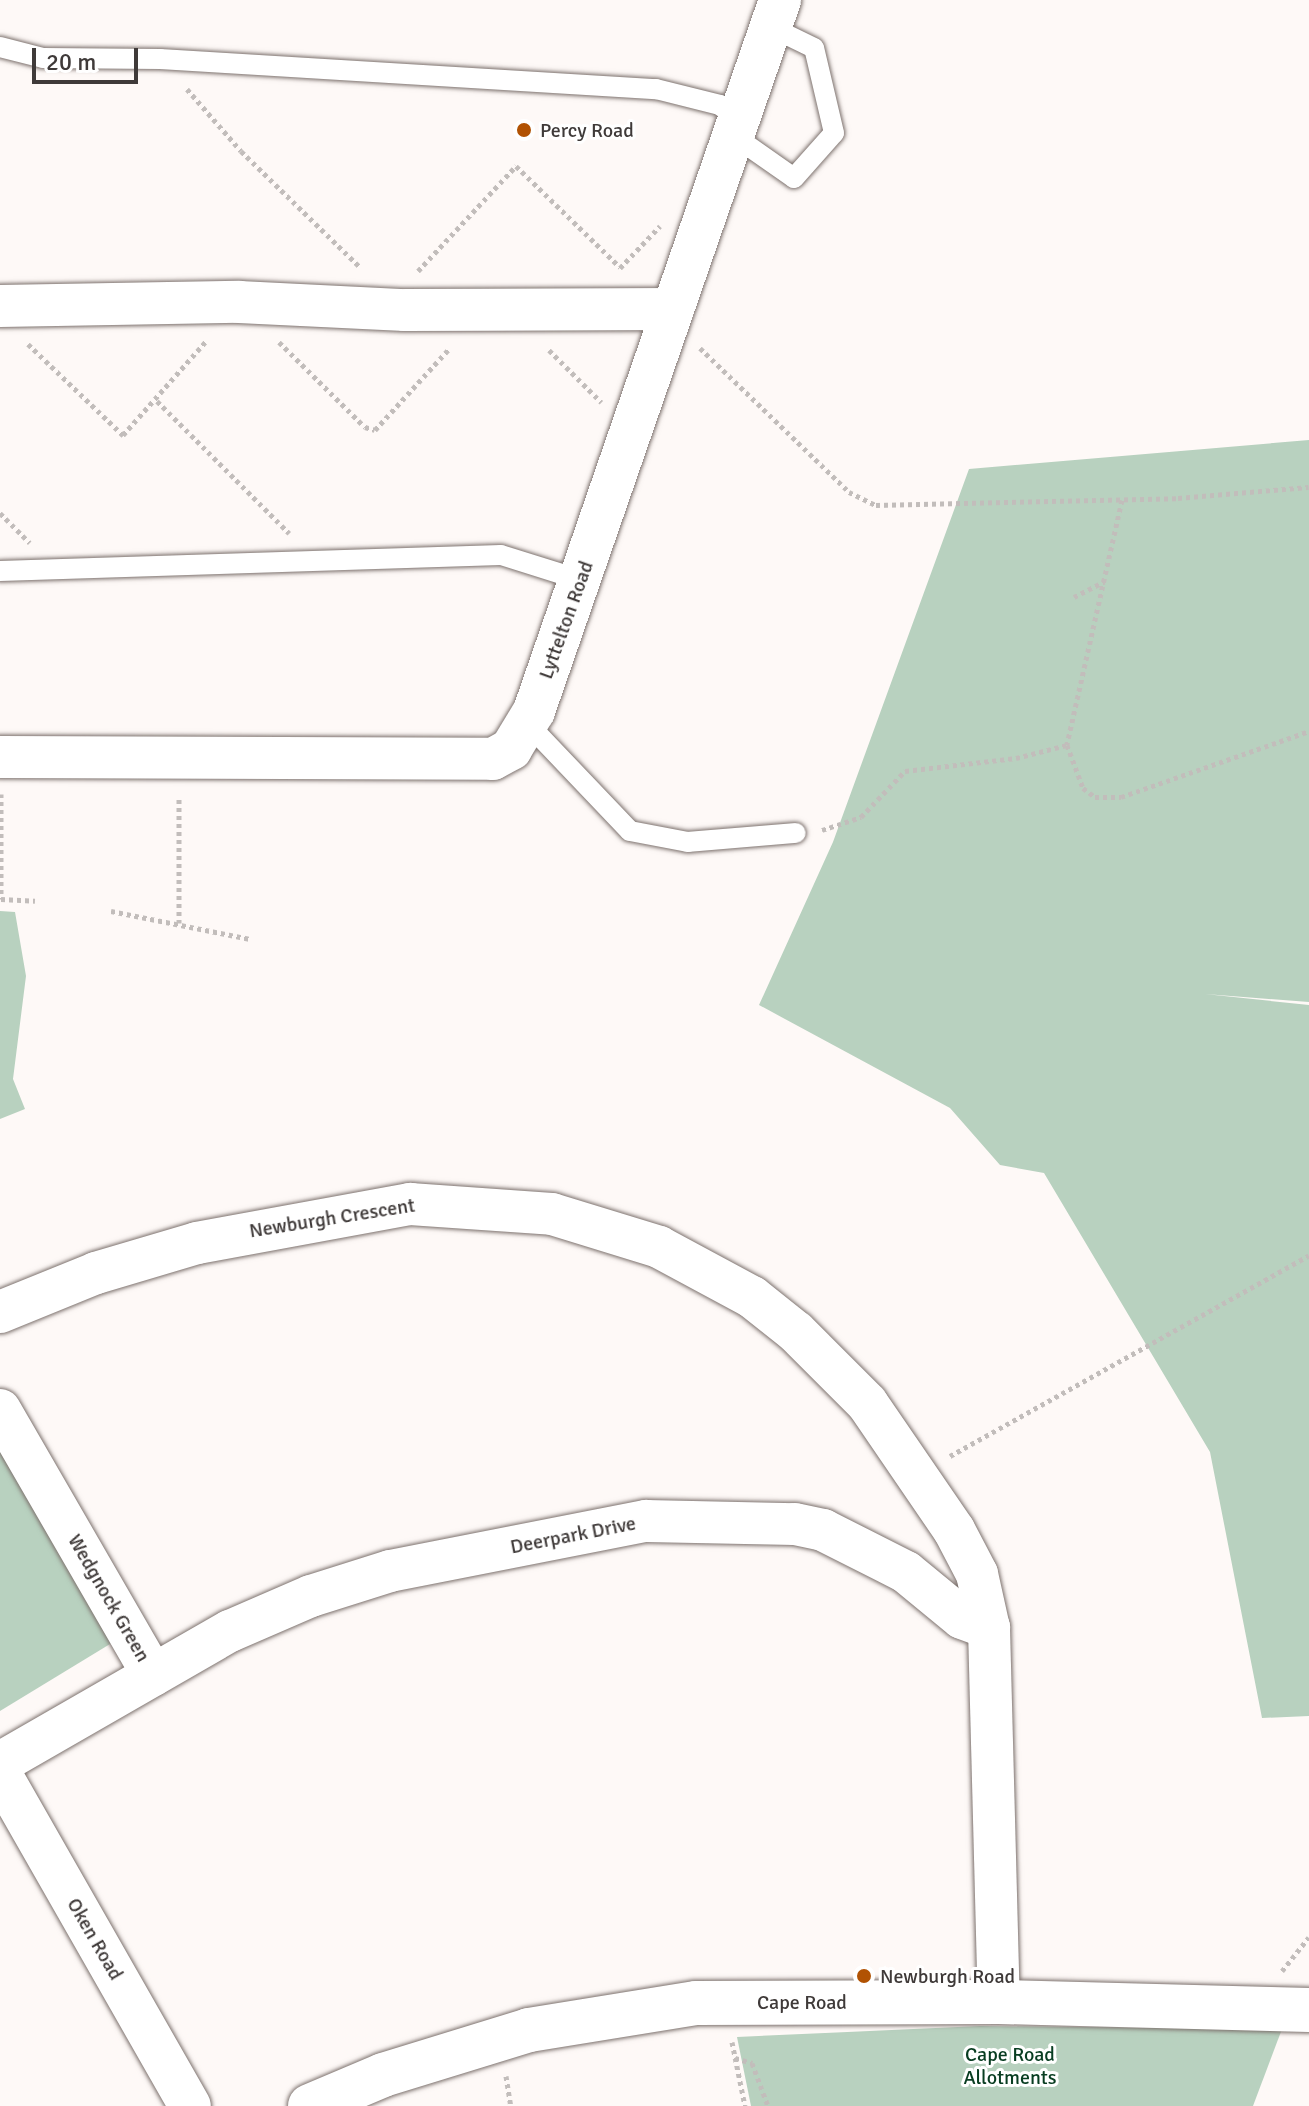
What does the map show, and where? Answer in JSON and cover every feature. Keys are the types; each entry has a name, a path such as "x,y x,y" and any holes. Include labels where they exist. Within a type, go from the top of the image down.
{"street":[{"name":"Lyttelton Road","path":"0,757 493,759 511,749 529,725 776,13"},
{"path":"8,319 239,302 405,310 579,308 670,320"},
{"name":"Newburgh Crescent","path":"0,1312 96,1273 268,1226 410,1204 552,1214 659,1247 752,1297 832,1365 867,1403 918,1474"},
{"name":"Wedgnock Green","path":"0,1410 153,1675 0,1763"},
{"path":"918,1474 977,1574 989,1628 999,2002"},
{"name":"Deerpark Drive","path":"153,1675 230,1631 390,1571 646,1521 795,1524 823,1530 906,1572 962,1618 989,1628"},
{"name":"Oken Road","path":"0,1773 190,2106"},
{"name":"Cape Road","path":"310,2106 383,2075 529,2030 727,2002 1290,2001"}],"lane":[{"path":"0,47 43,58 160,59 656,89 720,105 736,128 794,178 834,133 814,48 776,13"},
{"path":"0,571 501,555 581,580"},
{"path":"529,725 630,831 688,842 796,833"}],"path":[{"path":"160,59 241,151 405,310 414,276 516,166 620,267"},
{"path":"579,308 662,224"},
{"path":"8,319 123,435 157,401 239,302 365,427 375,430 486,309"},
{"path":"670,320 849,492 876,505 1122,500 1309,487"},
{"path":"538,338 632,434"},
{"path":"157,401 318,562"},
{"path":"1122,500 1067,745 1083,788 1108,799 1309,731"},
{"path":"1074,597 1105,581"},
{"path":"796,833 861,817 905,771 1016,758 1067,745"},
{"path":"179,756 179,923"},
{"path":"0,757 1,899 35,901"},
{"path":"111,911 250,939"},
{"path":"918,1474 1309,1255"},
{"path":"1290,2001 1309,1937"},
{"path":"727,2002 745,2106"},
{"path":"735,2058 752,2063 768,2106"}],"green space":[{"path":"1309,440 1309,1002 1205,994 1309,1005 1309,1716 1262,1718 1210,1452 1044,1173 1000,1165 950,1108 759,1005 833,842 969,469"},
{"path":"0,911 15,912 26,976 13,1079 25,1109 0,1119"},
{"path":"0,1442 115,1641 0,1711"},
{"name":"Cape Road Allotments","path":"980,2026 1282,2029 1253,2106 751,2106 737,2037"}],"place":[{"name":"Percy Road","path":"524,130"},
{"name":"Newburgh Road","path":"864,1976"}]}
